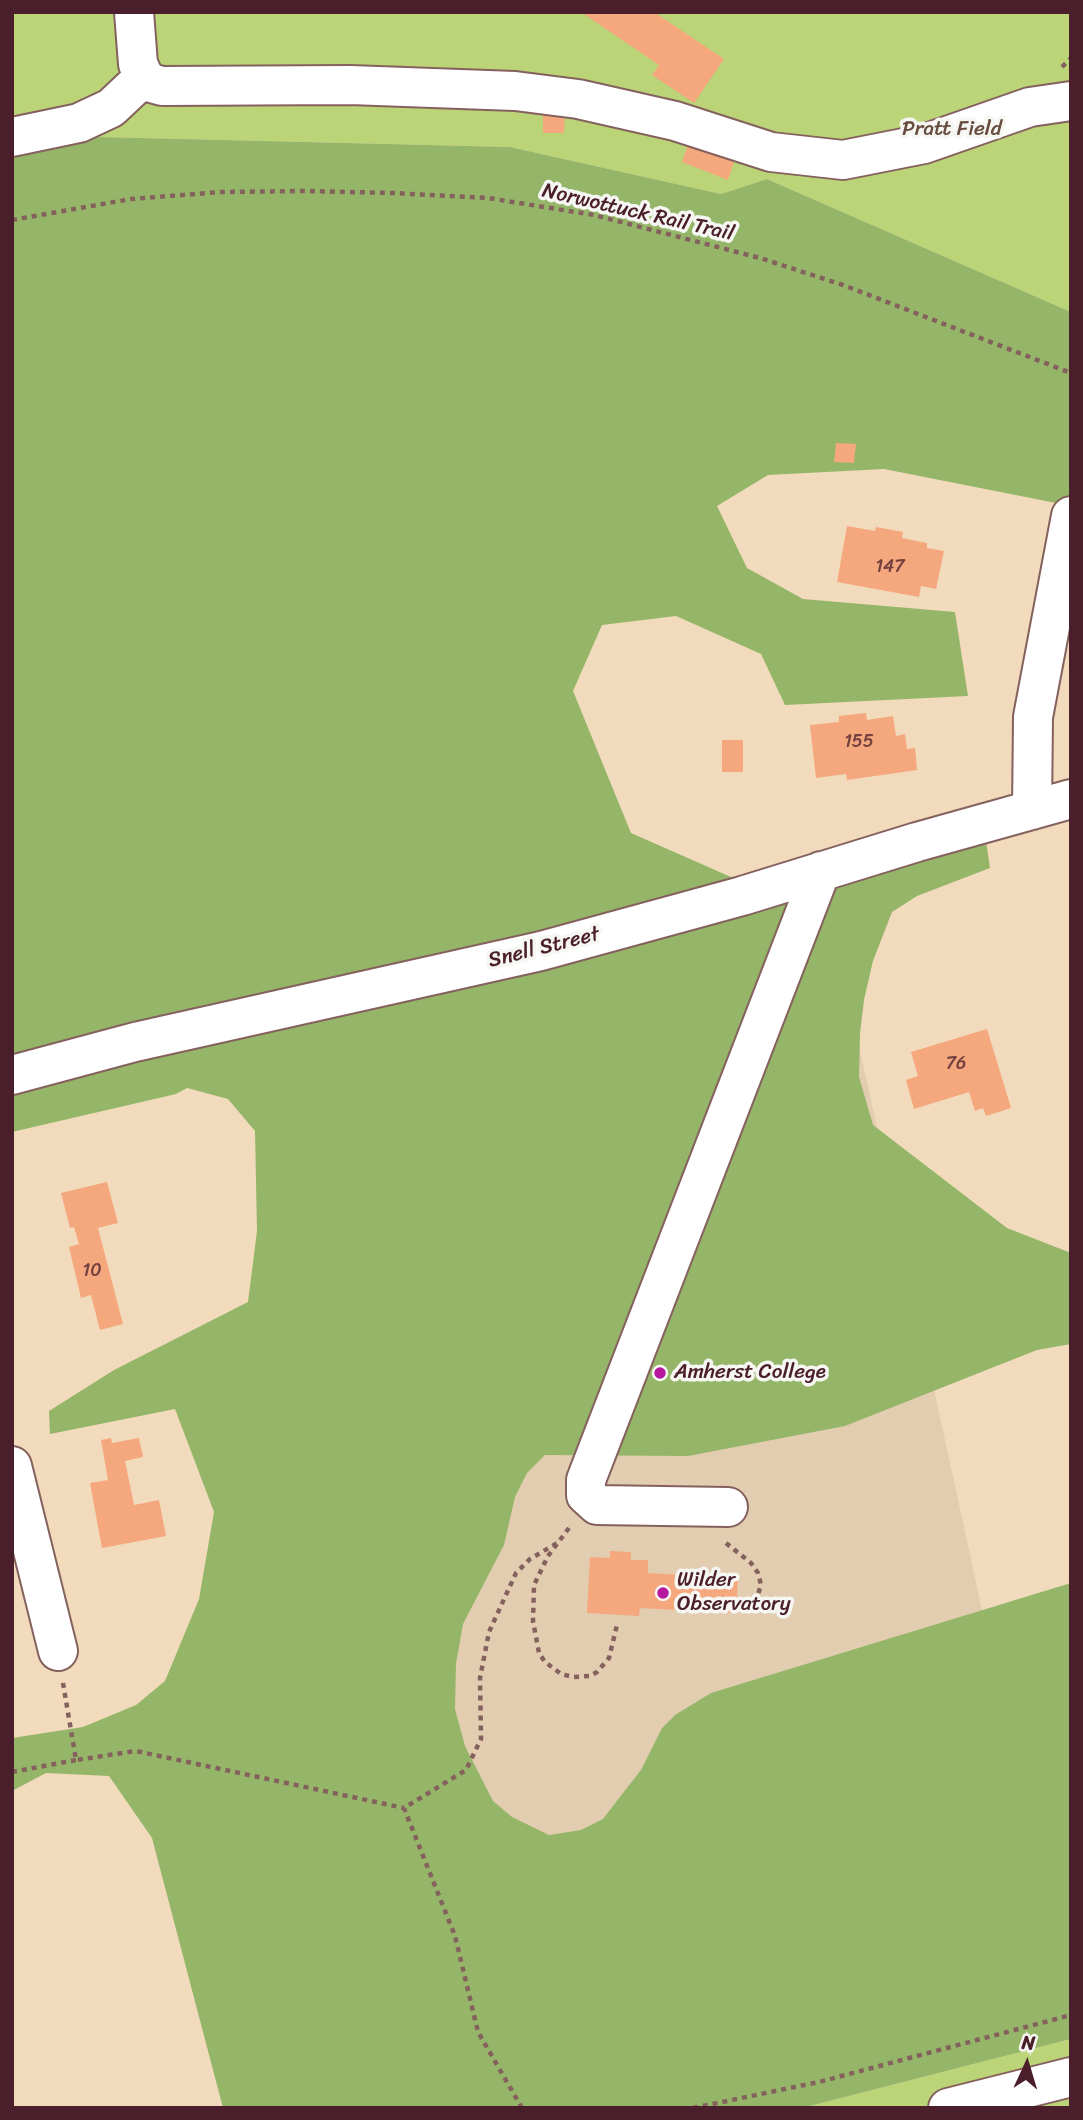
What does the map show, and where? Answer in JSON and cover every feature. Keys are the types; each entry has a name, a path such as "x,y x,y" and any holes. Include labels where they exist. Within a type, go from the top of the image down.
{"street":[{"path":"134,12 138,64 144,77 151,83 162,86 350,85 515,91 578,99 675,121 771,152 843,160 924,144 1030,107 1071,101"},
{"path":"12,137 79,123 111,108 144,77"},
{"path":"1032,810 1033,717 1071,516"},
{"name":"Snell Street","path":"12,1075 135,1042 541,951 742,897 821,871 1071,799"},
{"path":"728,1507 597,1505 586,1495 586,1480 821,871"},
{"path":"12,1466 58,1651"},
{"path":"948,2108 1071,2077"}],"path":[{"name":"Norwottuck Rail Trail","path":"12,220 131,199 221,192 393,192 488,198 594,215 760,258 843,285 1071,373"},
{"path":"591,1499 539,1572 534,1585 532,1603 539,1653 545,1662 561,1674 573,1677 590,1676 609,1658 617,1625"},
{"path":"691,1507 706,1527 739,1551 758,1573 761,1585 752,1613"},
{"path":"12,1772 136,1751 404,1808 467,1770 481,1739 480,1678 489,1632 516,1573 530,1559 559,1542"},
{"path":"58,1651 76,1760"},
{"path":"404,1808 455,1936 478,2032 522,2108"},
{"path":"693,2108 819,2082 1071,2015"}],"shaded area":[{"name":"Amherst College","path":"827,898 1006,1720 461,1884 342,1027"}],"green space":[{"name":"Pratt Field","path":"12,12 1071,12 1071,312 767,179 721,194 510,147 100,137 12,158"},
{"path":"100,137 510,147 721,194 767,179 1071,312 1071,509 1056,503 884,469 768,475 717,506 747,568 803,599 955,612 968,696 785,705 761,654 676,616 602,625 573,691 631,833 781,899 986,841 990,868 917,896 892,912 873,961 864,1000 859,1077 873,1125 1007,1228 1071,1253 1071,1344 1037,1350 845,1426 688,1456 545,1455 527,1473 515,1497 504,1545 463,1624 456,1664 455,1709 465,1746 493,1801 512,1817 549,1835 581,1830 603,1819 641,1770 662,1728 675,1715 711,1693 1071,1583 1071,2039 802,2108 223,2108 152,1838 109,1776 46,1773 12,1791 12,1738 83,1727 136,1705 165,1681 199,1599 214,1512 175,1409 50,1434 49,1411 114,1370 248,1302 257,1231 255,1131 228,1099 187,1088 176,1094 12,1132 12,158"},
{"path":"1071,2039 1071,2108 802,2108"}],"building":[{"path":"581,12 654,12 724,59 694,103 652,75 659,65"},
{"path":"543,115 565,115 564,133 543,133"},
{"path":"689,142 735,159 728,180 682,162"},
{"path":"836,443 856,444 854,463 834,462"},
{"path":"847,526 903,532 902,538 927,543 927,548 944,551 936,589 921,586 919,597 837,582"},
{"path":"866,713 867,720 893,716 896,736 905,734 907,749 915,748 917,770 847,780 846,774 816,778 810,725 839,722 839,716"},
{"path":"722,740 743,740 743,772 722,772"},
{"path":"987,1029 1011,1108 986,1116 983,1108 975,1111 969,1092 914,1109 906,1080 918,1076 911,1052"},
{"path":"107,1182 118,1223 98,1228 123,1324 100,1330 91,1295 81,1298 69,1247 79,1244 74,1227 70,1228 61,1193"},
{"path":"111,1438 112,1443 139,1438 143,1457 125,1461 134,1505 159,1500 166,1536 102,1548 90,1483 108,1480 101,1440"},
{"name":"Wilder Observatory","path":"610,1551 631,1552 631,1560 648,1560 648,1573 738,1578 736,1613 640,1608 639,1616 587,1613 590,1557 610,1558"}],"place":[{"name":"Amherst College","path":"660,1373"},
{"name":"Wilder Observatory","path":"663,1593"}]}
